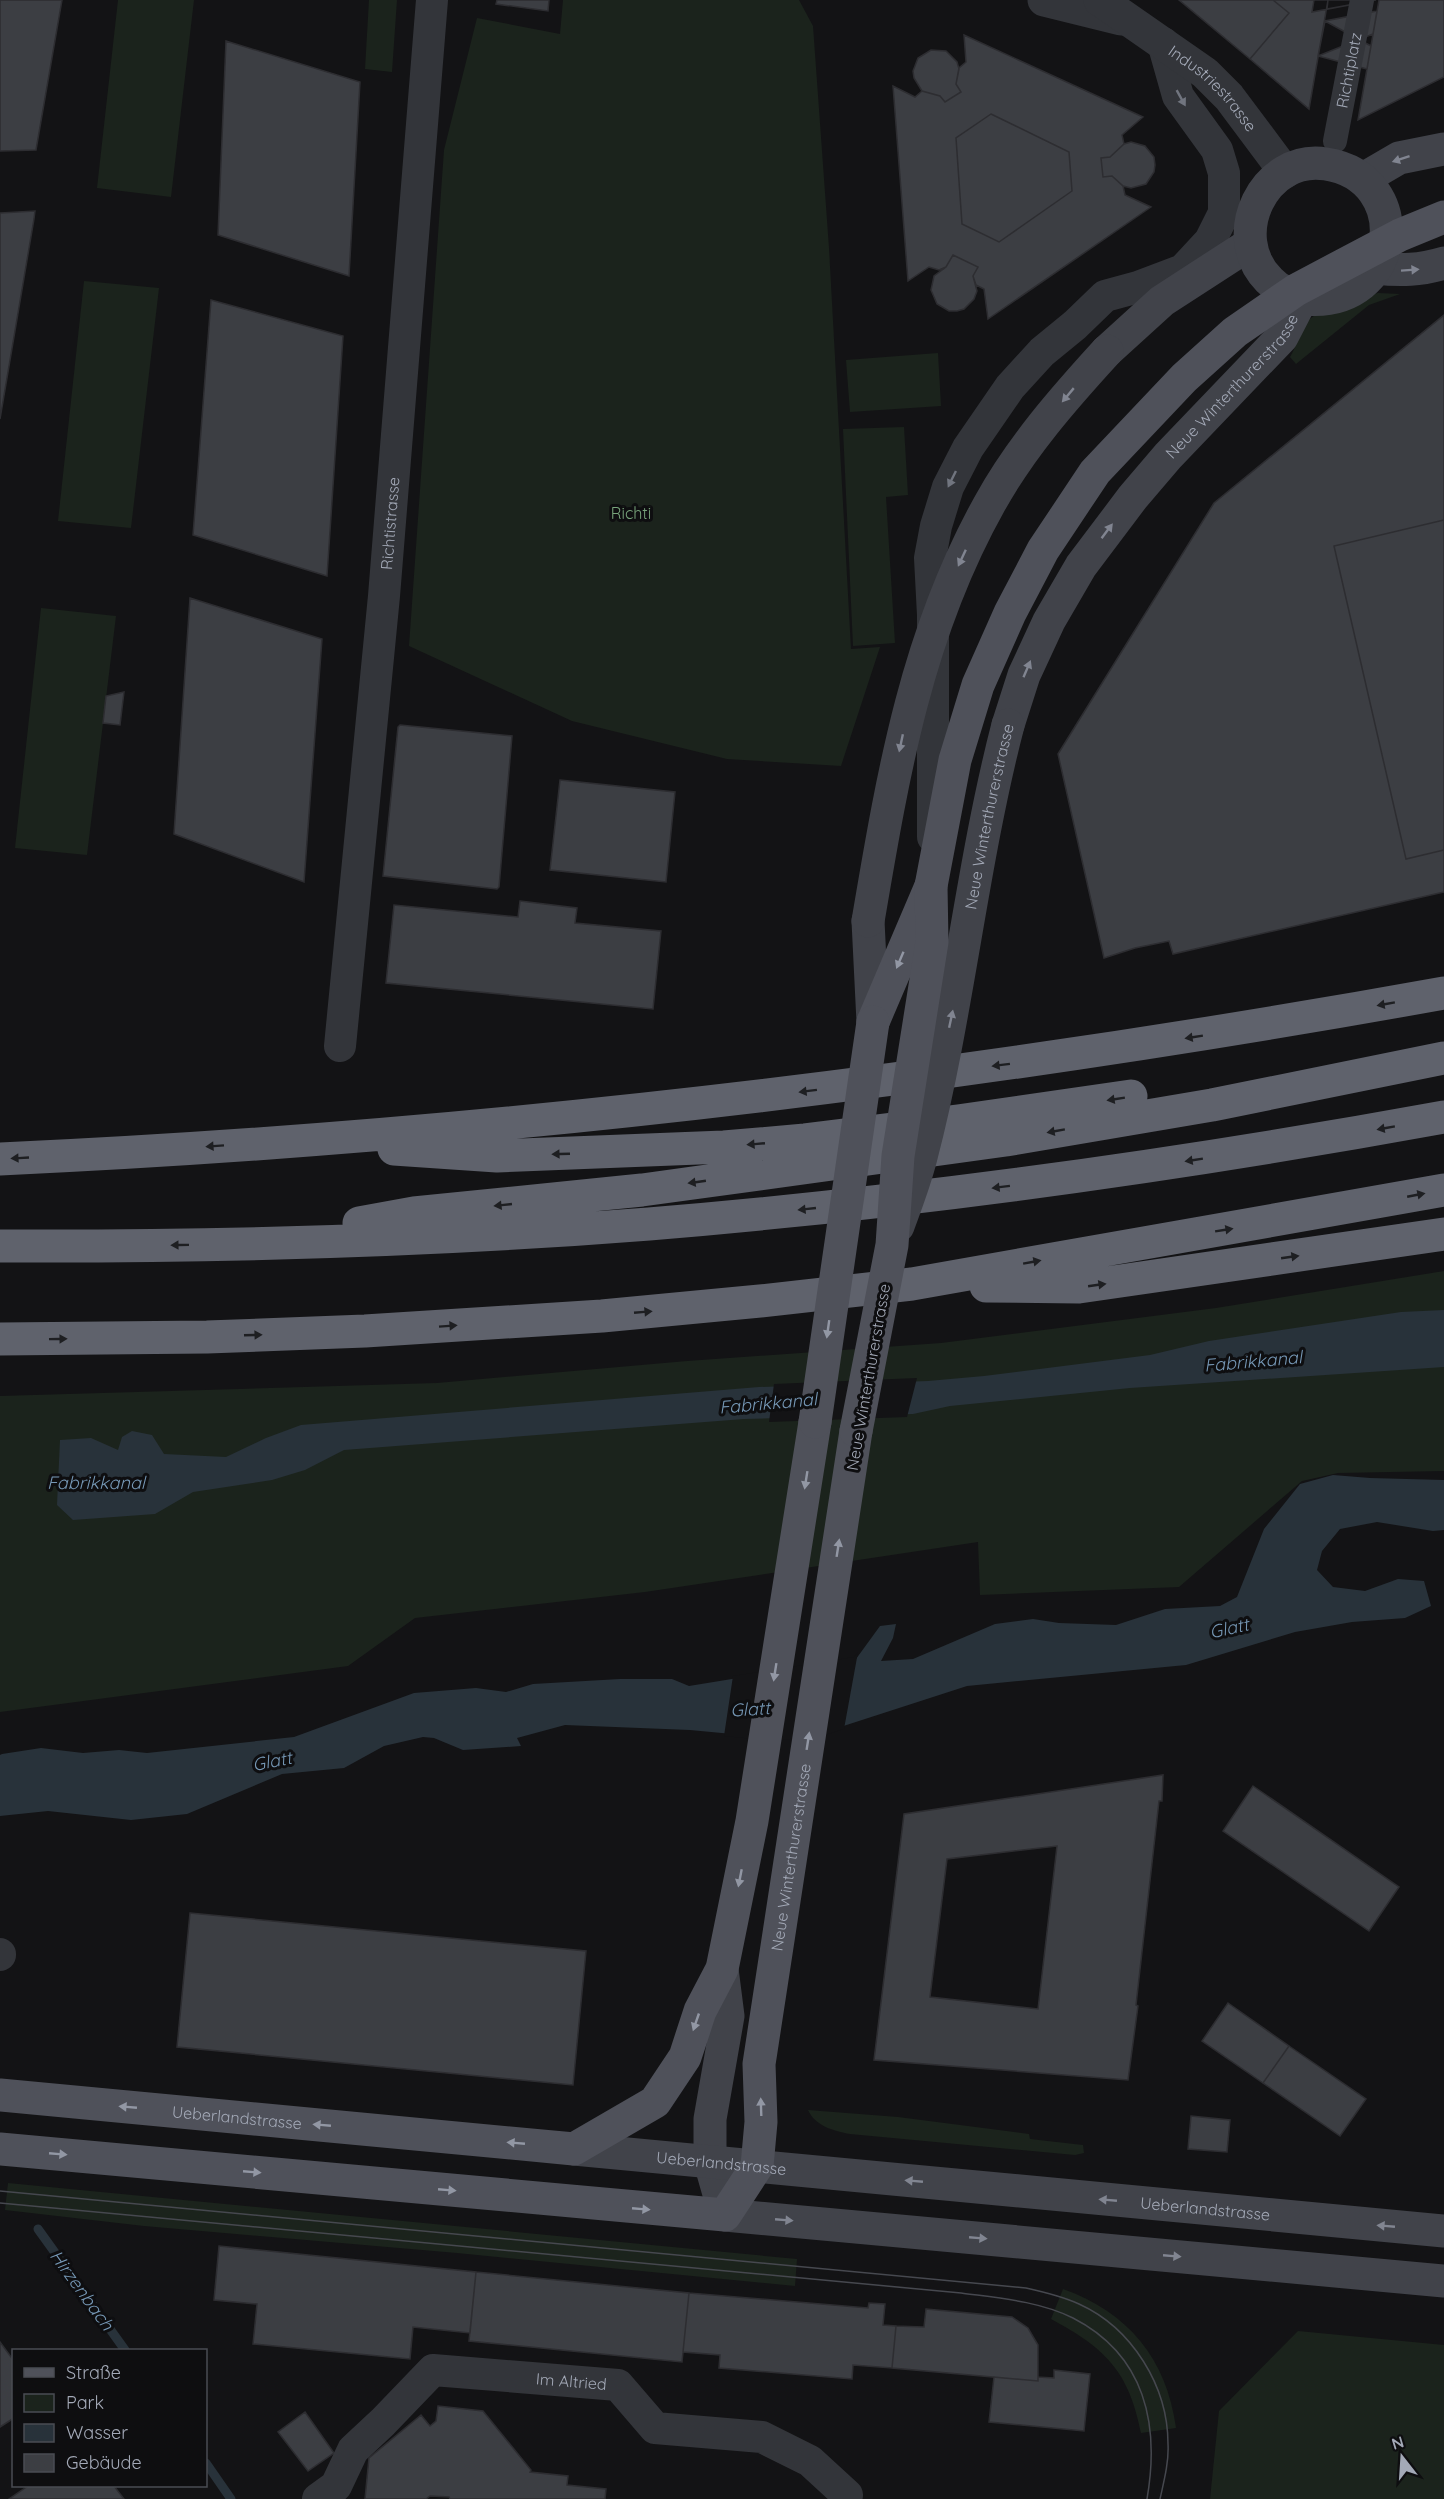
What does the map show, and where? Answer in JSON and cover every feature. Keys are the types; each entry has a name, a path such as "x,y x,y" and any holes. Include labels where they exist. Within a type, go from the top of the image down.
{"highway":[{"path":"0,1159 512,1123 807,1091 1109,1050 1444,993"},
{"path":"273,1141 497,1156 724,1147 805,1140 959,1121 1444,1053"},
{"path":"239,1244 414,1213 566,1199 1006,1140 1212,1105 1444,1058"},
{"path":"0,1246 239,1244 569,1229 845,1206 1161,1165 1444,1117"},
{"path":"0,1339 207,1337 365,1331 602,1316 912,1284 1444,1190"},
{"path":"912,1284 1079,1287 1444,1234"}],"main road":[{"path":"1363,179 1399,158 1444,149"},
{"name":"Neue Winterthurerstrasse","path":"1305,164 1325,164 1345,169 1363,179 1376,194 1384,212 1387,231 1384,251 1376,268 1364,284 1351,292 1321,301 1286,293 1269,280 1257,263 1250,244 1250,222 1256,202 1269,185 1285,172 1305,164"},
{"name":"Neue Winterthurerstrasse","path":"873,1022 930,886 955,760 978,685 1010,613 1043,550 1095,472 1144,417 1235,332 1296,290 1400,235 1444,217"},
{"name":"Neue Winterthurerstrasse","path":"574,2149 655,2103 685,2057 700,2011 722,1969 752,1821 815,1422 873,1022 868,921 902,736 931,632 949,585 991,501 1021,454 1053,413 1107,351 1161,301 1250,244"},
{"path":"1376,268 1399,271 1420,270 1444,263"},
{"name":"Neue Winterthurerstrasse","path":"892,1245 921,1158 953,1011 994,778 1024,675 1049,621 1081,566 1133,496 1168,456 1282,337 1298,306 1305,299"},
{"name":"Neue Winterthurerstrasse","path":"725,2215 757,2166 761,2122 759,2064 856,1431 892,1245 898,1156 932,942 930,886"},
{"name":"Neue Winterthurerstrasse","path":"722,1969 728,2016 710,2119 710,2162 725,2215"},
{"name":"Ueberlandstrasse","path":"0,2095 1444,2231"},
{"path":"0,2149 1444,2281"}],"street":[{"name":"Richtistrasse","path":"340,1046 384,596 432,0"},
{"name":"Industriestrasse","path":"1044,0 1127,20"},
{"name":"Industriestrasse","path":"1100,0 1205,73 1229,97 1285,172"},
{"name":"Richtiplatz","path":"1335,141 1362,0"},
{"path":"945,930 934,855 932,794 933,615 930,558 936,526 948,487 968,448 1010,387 1042,352 1075,326 1105,296 1138,287 1183,270 1210,241 1224,213 1224,173 1217,150 1178,96 1163,43"},
{"path":"1075,326 1161,301"},
{"name":"Im Altried","path":"318,2499 336,2486 353,2450 384,2422 433,2370 618,2385 655,2428 762,2437 810,2461 847,2495"}],"green space":[{"path":"118,0 194,0 171,197 97,188"},
{"path":"369,0 397,0 392,72 365,69"},
{"name":"Richti","path":"563,0 799,0 813,26 829,248 851,649 880,647 841,766 727,759 572,721 409,646 444,150 477,18 560,34"},
{"path":"84,281 159,288 131,528 58,521"},
{"path":"1378,293 1400,294 1369,305 1296,364 1290,357 1304,326 1312,317 1340,304"},
{"path":"938,353 941,406 850,412 846,360"},
{"path":"904,427 908,495 886,497 895,643 853,646 843,429"},
{"path":"41,608 116,616 87,855 15,848"},
{"path":"1444,1271 1444,1471 1338,1473 1302,1481 1179,1587 980,1595 978,1542 645,1592 415,1618 348,1666 0,1712 0,1396 437,1383 687,1361 941,1343 1216,1308"},
{"path":"808,2110 898,2117 1029,2134 1030,2139 1083,2145 1084,2153 1075,2155 850,2134 820,2124"},
{"path":"8,2183 797,2259 795,2286 457,2253 144,2226 5,2210"},
{"path":"1063,2289 1107,2311 1140,2341 1164,2380 1176,2428 1141,2433 1129,2393 1112,2364 1086,2340 1051,2319"},
{"path":"1298,2331 1444,2345 1444,2499 1210,2499 1219,2411"}],"water":[{"name":"Fabrikkanal","path":"1444,1310 1444,1367 1130,1388 950,1406 913,1414 744,1419 344,1450 305,1470 272,1480 193,1492 155,1514 73,1520 57,1505 60,1440 91,1438 118,1450 122,1437 132,1431 152,1435 164,1454 226,1457 301,1425 759,1387 928,1381 984,1376 1150,1355 1209,1341 1401,1312"},
{"name":"Glatt","path":"1333,1475 1444,1480 1444,1530 1433,1531 1377,1522 1340,1529 1322,1551 1317,1570 1333,1587 1365,1591 1398,1579 1424,1581 1431,1606 1405,1618 1352,1622 1295,1632 1186,1665 967,1686 828,1731 775,1738 690,1730 565,1725 517,1738 521,1746 463,1750 434,1738 423,1737 384,1746 344,1768 282,1774 187,1814 131,1820 48,1811 0,1816 0,1755 2,1754 41,1748 83,1753 119,1750 147,1753 294,1737 414,1693 476,1688 506,1692 533,1684 620,1679 672,1679 689,1686 856,1659 880,1626 896,1624 893,1638 881,1661 913,1659 995,1624 1033,1619 1059,1623 1116,1625 1165,1609 1220,1606 1237,1597 1264,1529 1300,1484"}],"pier":[{"path":"917,1378 907,1417 769,1422 774,1384"},
{"path":"858,1652 844,1729 828,1734 775,1741 724,1736 733,1676 854,1657"}],"building":[{"path":"0,0 62,0 36,150 0,151"},
{"path":"497,0 549,0 548,11 496,4"},
{"path":"1179,0 1273,0 1289,13 1250,59"},
{"path":"1273,0 1328,0 1309,109 1250,59 1289,13"},
{"path":"1314,0 1376,0 1312,12"},
{"path":"1328,0 1376,0 1327,9"},
{"path":"1379,0 1444,0 1444,77 1358,120"},
{"path":"1377,11 1373,34 1318,56 1325,21"},
{"path":"1325,21 1371,46 1367,69 1318,56"},
{"path":"964,35 1143,117 1122,135 1124,144 1110,157 1101,158 1103,177 1112,176 1123,186 1125,195 1151,207 988,319 984,289 976,285 973,276 978,267 953,255 946,267 939,270 929,267 908,281 893,86 915,97 922,91 940,96 945,102 961,92 956,84 959,68 966,62","holes":["991,114 1069,152 1072,191 999,242 962,224 956,138"]},
{"path":"226,41 360,82 349,276 218,235"},
{"path":"931,50 946,51 957,62 959,69 956,84 961,92 945,102 940,96 922,91 914,78 913,71 918,58"},
{"path":"991,114 1069,152 1072,191 999,242 962,224 956,138"},
{"path":"1131,142 1145,146 1154,157 1155,165 1154,172 1146,184 1131,188 1123,186 1112,176 1103,177 1101,158 1110,157 1124,144"},
{"path":"35,211 34,219 0,419 0,213"},
{"path":"953,255 978,267 973,276 977,291 974,299 964,309 949,311 937,304 931,290 934,276 946,267"},
{"path":"211,300 343,336 327,576 193,535"},
{"path":"1444,315 1444,520 1334,546 1406,859 1444,850 1444,892 1173,954 1169,941 1135,948 1104,958 1058,754 1214,503"},
{"path":"1444,520 1444,850 1406,859 1334,546"},
{"path":"190,598 322,639 304,882 174,834"},
{"path":"124,692 120,725 103,723 106,696"},
{"path":"400,725 512,736 497,889 383,876"},
{"path":"560,780 675,792 666,882 550,870"},
{"path":"520,901 577,908 575,923 661,931 653,1009 386,983 394,905 518,917"},
{"path":"1163,1775 1162,1801 1159,1801 1128,2080 874,2060 904,1814","holes":["1057,1846 1038,2009 930,1997 947,1859"]},
{"path":"1253,1786 1399,1887 1369,1931 1223,1831"},
{"path":"190,1913 586,1951 573,2085 177,2047"},
{"path":"1228,2003 1289,2046 1263,2083 1202,2041"},
{"path":"1289,2046 1366,2099 1340,2136 1263,2083"},
{"path":"1191,2116 1230,2120 1227,2152 1188,2149"},
{"path":"219,2246 476,2272 470,2333 413,2327 410,2359 253,2344 257,2304 214,2300"},
{"path":"476,2272 689,2293 682,2362 469,2341"},
{"path":"689,2293 868,2308 869,2303 885,2304 883,2325 896,2326 892,2368 853,2365 852,2379 719,2368 720,2355 683,2352"},
{"path":"926,2309 1012,2317 1028,2328 1038,2345 1038,2381 892,2368 896,2326 924,2327"},
{"path":"0,2342 12,2358 12,2419 0,2427"},
{"path":"1054,2370 1090,2374 1084,2431 989,2422 994,2377 1038,2381 1038,2377 1054,2378"},
{"path":"438,2406 483,2411 531,2470 530,2472 568,2476 567,2485 606,2489 605,2499 450,2499 449,2497 430,2496 426,2499 365,2499 369,2458 421,2415 430,2426 436,2421"},
{"path":"305,2412 334,2453 308,2471 278,2432"},
{"path":"27,2487 115,2487 124,2499 9,2499"}],"waterway":[{"name":"Hirzenbach","path":"38,2229 124,2349"},
{"name":"Hirzenbach","path":"207,2464 231,2499"}],"tram line":[{"path":"0,2191 1026,2288 1060,2296 1098,2315 1115,2328 1143,2361 1154,2381 1162,2401 1168,2444 1166,2472 1160,2499"},
{"path":"0,2203 961,2293 1032,2304 1060,2312 1097,2333 1117,2351 1131,2372 1142,2394 1148,2419 1151,2471 1147,2499"}]}
